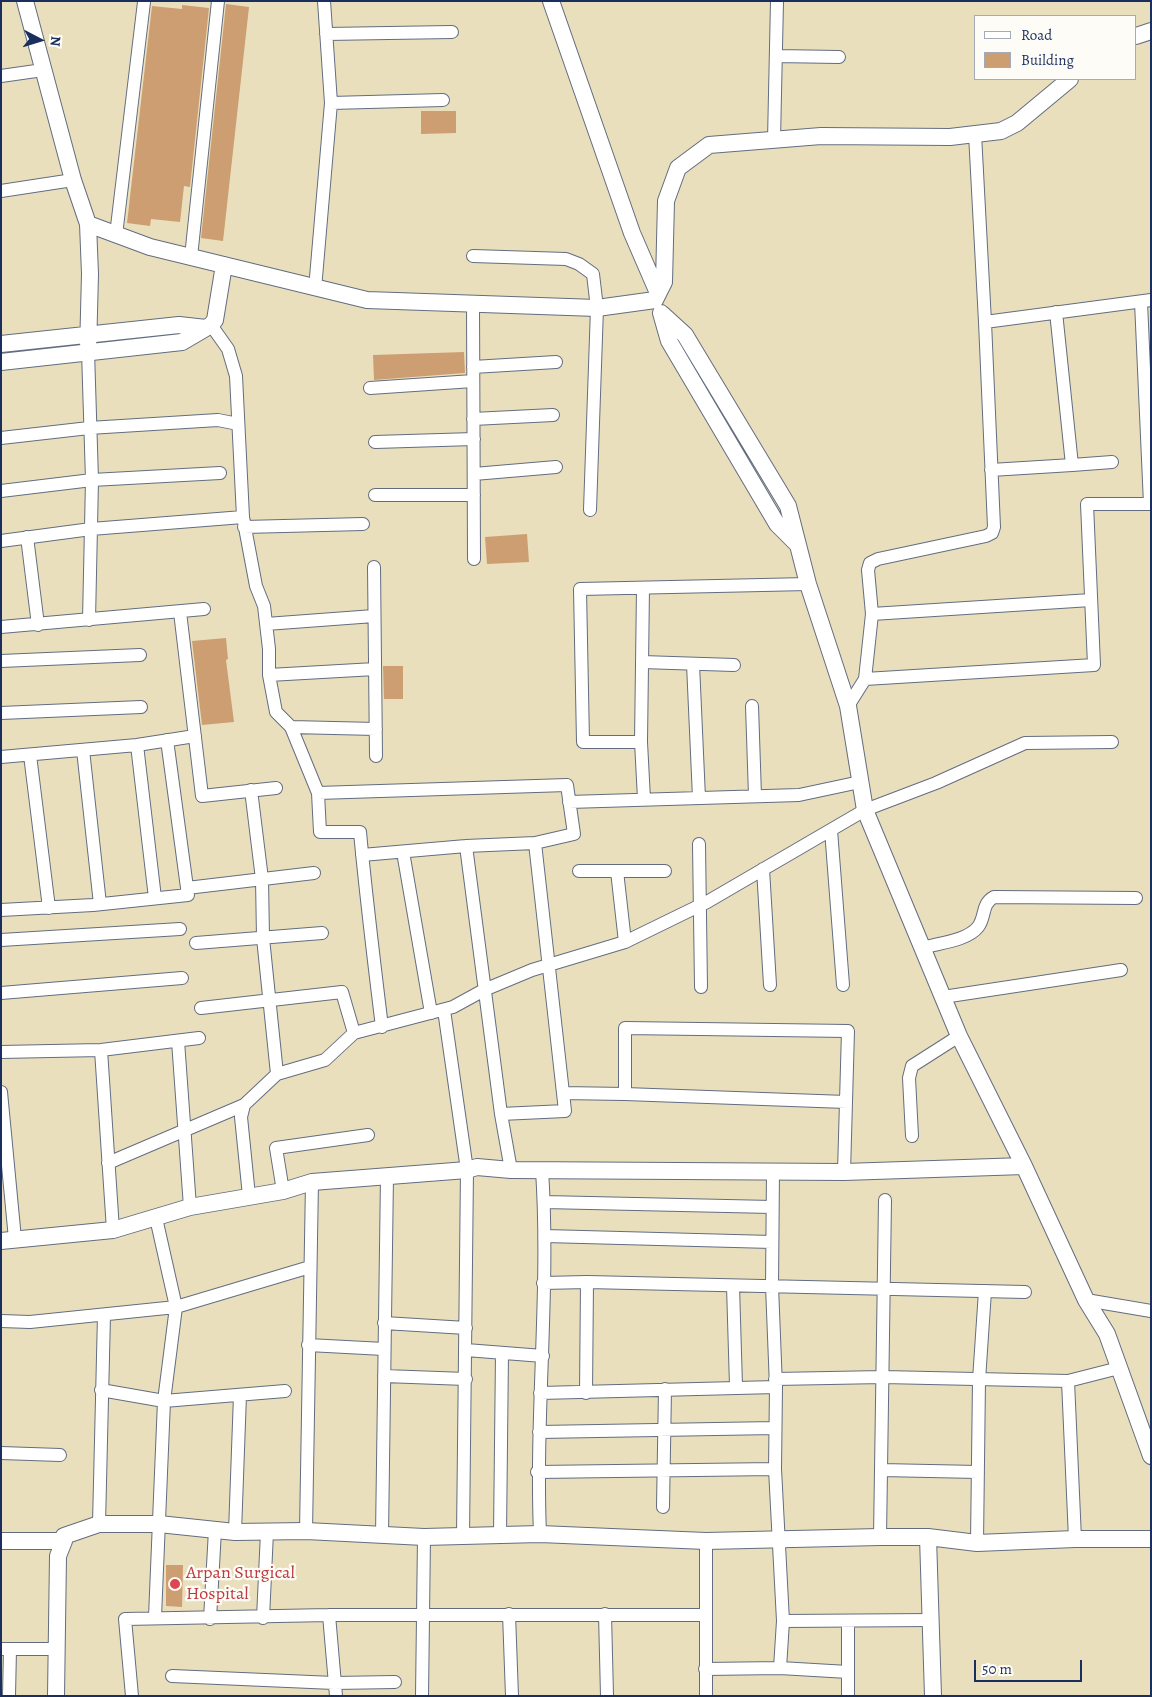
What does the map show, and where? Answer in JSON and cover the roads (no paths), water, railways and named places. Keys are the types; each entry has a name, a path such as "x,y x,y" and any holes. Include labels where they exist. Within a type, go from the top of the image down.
{"street":[{"path":"25,1 73,180 88,224 90,274 88,344 89,428 92,480 89,620"},
{"path":"192,257 218,1"},
{"path":"315,288 331,103 324,1"},
{"path":"552,1 632,233 658,302 669,341 777,524 798,545 808,584 848,706 865,810 959,1036 1024,1166 1086,1300 1107,1334 1151,1456"},
{"path":"774,140 777,1"},
{"path":"116,235 144,2"},
{"path":"1137,36 1151,31"},
{"path":"326,34 452,32"},
{"path":"776,56 839,57"},
{"path":"1,76 43,70"},
{"path":"658,302 664,282 666,201 678,168 709,145 822,136 950,137 1001,131 1016,123 1069,80"},
{"path":"331,103 444,100"},
{"path":"848,706 865,679 872,614 868,570 870,563 878,559 986,536 992,533 994,527 975,134"},
{"path":"1,191 73,180"},
{"path":"88,224 150,247 367,300 597,308 658,302"},
{"path":"473,256 552,257 566,259 579,264 594,274 597,308 590,510"},
{"path":"209,327 217,311 224,265"},
{"path":"865,679 1094,664 1087,504 1150,504 1146,301 985,322"},
{"path":"473,304 474,559"},
{"path":"1056,312 1072,465"},
{"path":"1,362 179,325 209,327 228,349 234,367 243,522 256,586 264,606 269,675 276,712 291,727 318,794 320,832 360,832 382,1027"},
{"path":"1,344 88,344"},
{"path":"473,367 556,362"},
{"path":"370,388 473,381"},
{"path":"473,419 553,415"},
{"path":"1,438 89,428 218,420 238,424"},
{"path":"375,442 474,440"},
{"path":"992,470 1112,462"},
{"path":"474,474 556,467"},
{"path":"1,491 92,480 220,473"},
{"path":"375,495 474,495"},
{"path":"1,541 92,529 243,522 362,524"},
{"path":"27,537 38,625"},
{"path":"374,566 376,756"},
{"path":"641,742 583,742 580,589 808,584"},
{"path":"643,588 641,742 644,799"},
{"path":"872,614 1091,600"},
{"path":"1,627 204,609"},
{"path":"180,612 202,796 276,788"},
{"path":"266,624 374,616"},
{"path":"1,661 140,655"},
{"path":"642,662 734,665"},
{"path":"693,664 699,798"},
{"path":"269,675 375,669"},
{"path":"752,706 755,796"},
{"path":"1,713 141,707"},
{"path":"291,727 376,729"},
{"path":"1,757 137,745 195,736"},
{"path":"1,910 100,904 188,895 167,740"},
{"path":"108,1163 244,1105 277,1074 325,1060 354,1033 444,1010 484,990 548,965 626,942 698,906 865,810 936,783 1025,743 1112,742"},
{"path":"137,745 155,898"},
{"path":"83,750 100,904"},
{"path":"30,755 49,908"},
{"path":"569,802 800,795 860,782"},
{"path":"318,794 567,785 574,834 535,843 466,846 362,855"},
{"path":"251,790 262,879 263,938 277,1074"},
{"path":"831,830 843,985"},
{"path":"501,1114 565,1112 535,843"},
{"path":"699,844 698,906 701,987"},
{"path":"466,846 484,990 510,1170"},
{"path":"403,852 431,1013"},
{"path":"763,869 770,985"},
{"path":"579,871 665,872"},
{"path":"617,871 626,942"},
{"path":"187,888 314,873"},
{"path":"922,948 967,935 976,930 985,906 994,897 1136,898"},
{"path":"1,940 180,929"},
{"path":"196,943 322,933"},
{"path":"943,997 1121,970"},
{"path":"1,993 182,978"},
{"path":"201,1008 342,992 354,1033"},
{"path":"444,1010 466,1170 466,1379 463,1537"},
{"path":"625,1094 625,1028 848,1031 844,1172"},
{"path":"912,1136 910,1078 912,1066 959,1036"},
{"path":"1,1052 101,1050 199,1038"},
{"path":"178,1041 190,1207"},
{"path":"101,1050 112,1230"},
{"path":"1,1092 8,1240 112,1230 190,1207 248,1196 282,1192 312,1182 466,1170 477,1167 510,1170 844,1172 1024,1166"},
{"path":"563,1093 846,1102"},
{"path":"244,1105 241,1117 248,1196"},
{"path":"282,1192 276,1148 368,1135"},
{"path":"540,1534 538,1472 546,1236 542,1170"},
{"path":"773,1171 772,1286 776,1383 775,1469 783,1622 780,1668"},
{"path":"382,1535 387,1176"},
{"path":"306,1531 312,1182"},
{"path":"880,1537 885,1200"},
{"path":"544,1202 772,1207"},
{"path":"155,1617 164,1401 176,1307 156,1218"},
{"path":"546,1236 772,1242"},
{"path":"1,1321 30,1322 176,1307 310,1267"},
{"path":"543,1283 587,1282 1024,1292"},
{"path":"586,1392 587,1282"},
{"path":"734,1286 736,1386"},
{"path":"977,1543 979,1380 985,1291"},
{"path":"1086,1300 1151,1311"},
{"path":"99,1524 104,1315"},
{"path":"384,1323 466,1328"},
{"path":"308,1345 384,1349"},
{"path":"466,1350 543,1356"},
{"path":"500,1535 502,1353"},
{"path":"540,1393 736,1386 883,1377 1068,1381 1119,1368"},
{"path":"384,1376 466,1379"},
{"path":"1068,1381 1075,1538"},
{"path":"663,1507 665,1389"},
{"path":"101,1390 164,1401 285,1391"},
{"path":"235,1532 240,1395"},
{"path":"539,1432 775,1428"},
{"path":"1,1453 60,1455"},
{"path":"538,1472 775,1469"},
{"path":"881,1470 978,1472"},
{"path":"56,1696 58,1556 64,1536 99,1524 159,1524 235,1532 306,1531 463,1537 540,1534 706,1540 778,1540 928,1537 977,1543 1075,1538 1151,1539"},
{"path":"210,1619 215,1530"},
{"path":"263,1618 266,1532"},
{"path":"422,1696 424,1536"},
{"path":"928,1537 933,1696"},
{"path":"706,1540 706,1696"},
{"path":"1,1542 64,1541"},
{"path":"509,1614 512,1696"},
{"path":"605,1614 608,1696"},
{"path":"132,1696 125,1619 155,1617 263,1618 330,1615 705,1615"},
{"path":"330,1615 335,1690"},
{"path":"783,1622 932,1620"},
{"path":"848,1621 848,1696"},
{"path":"9,1696 6,1649 57,1648"},
{"path":"705,1669 780,1668 848,1672"},
{"path":"172,1676 335,1690 395,1682"}],"place":[{"name":"Arpan Surgical Hospital","path":"175,1584"}]}
